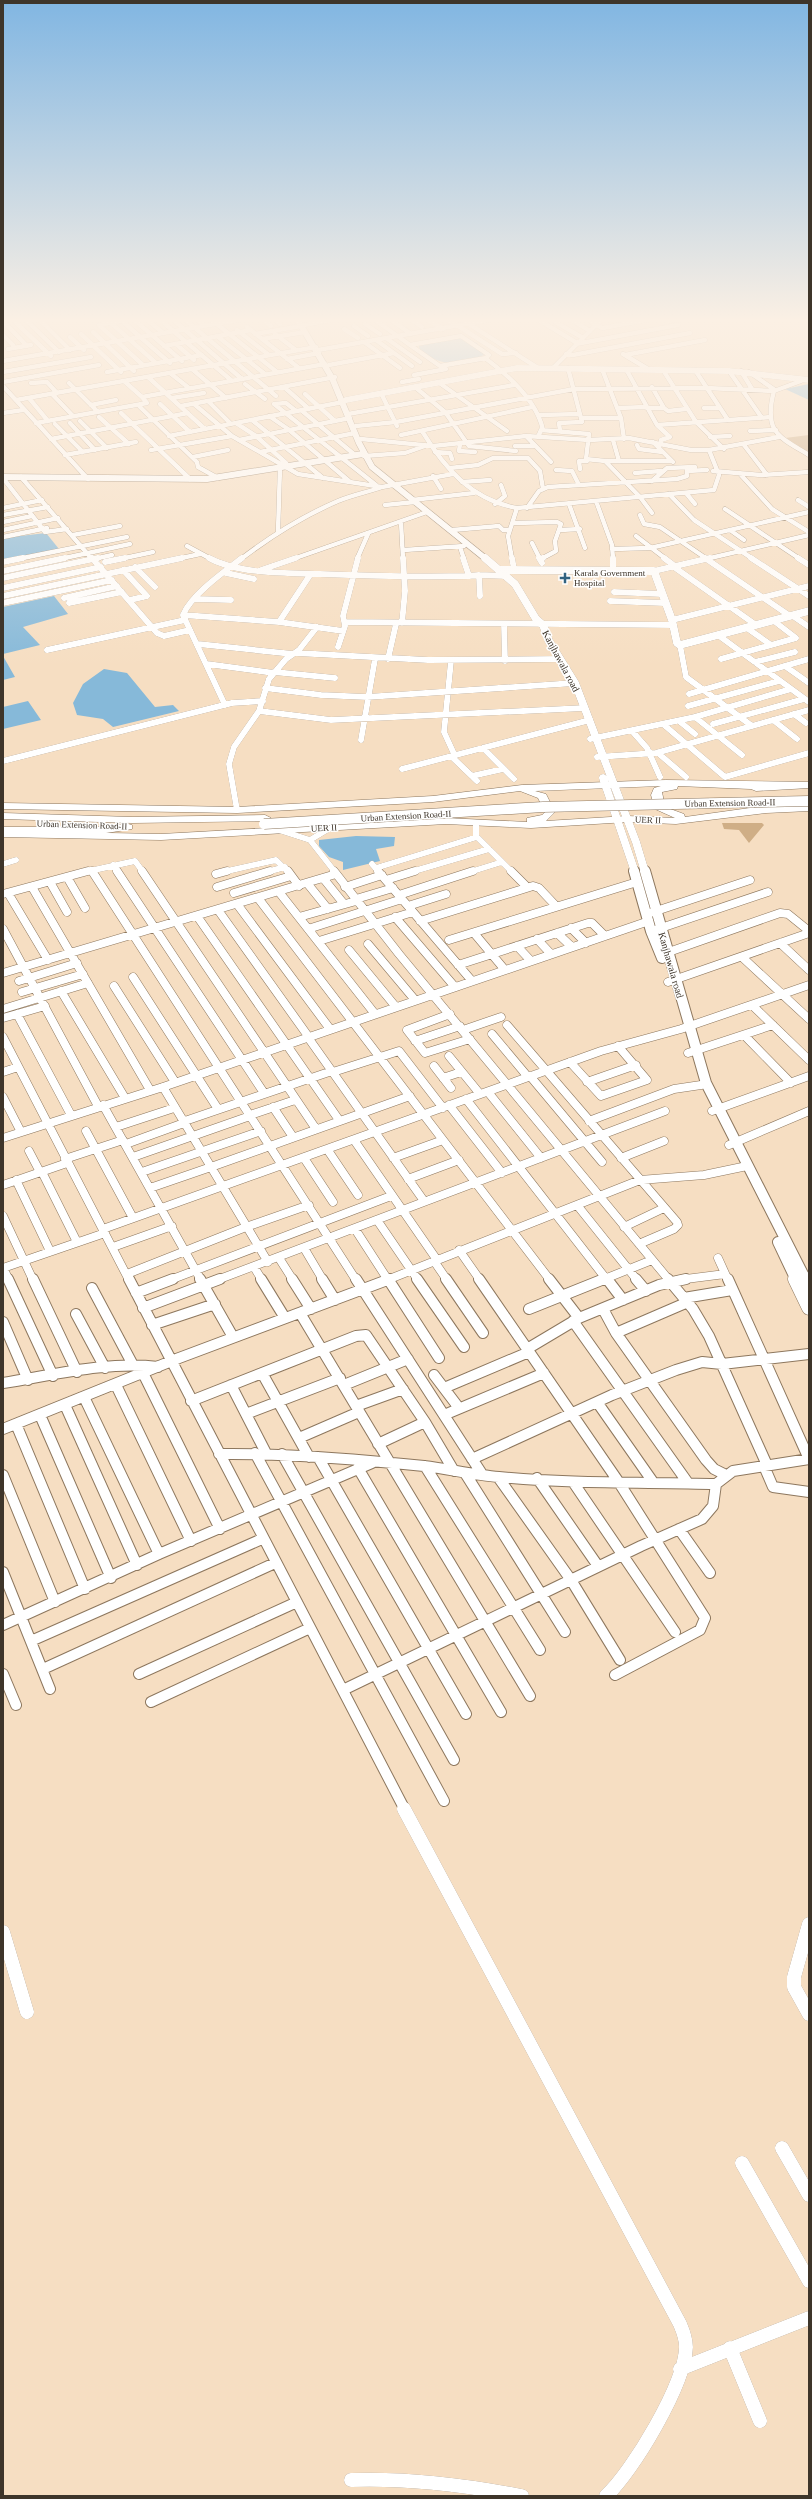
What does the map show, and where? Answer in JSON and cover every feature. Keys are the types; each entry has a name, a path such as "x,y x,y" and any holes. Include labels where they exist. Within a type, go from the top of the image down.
{"highway":[{"name":"Urban Extension Road-II","path":"264,821 542,802 809,795"},
{"name":"Urban Extension Road-II","path":"3,823 264,821 543,807 809,801"},
{"path":"3,809 115,814 132,823"},
{"name":"Urban Extension Road-II","path":"3,816 132,823"},
{"path":"3,830 106,830 132,823"}],"main road":[{"path":"357,434 363,454"},
{"path":"358,434 361,439 363,454"},
{"path":"3,477 88,479 218,478 363,454"},
{"name":"Kanjhawala road","path":"363,454 372,467 390,484 452,530 500,570 523,595 572,684 582,708 623,819 653,921"},
{"path":"433,799 522,788 666,783 764,786 809,785"},
{"path":"764,786 753,789 679,786 658,790 656,795 660,809 682,817 745,810 809,808"},
{"path":"3,806 237,810 531,792 542,796 550,812 545,818 537,820 478,819 446,821"},
{"name":"UER II","path":"3,834 162,837 446,821 476,824 531,825 623,819 676,820 765,810"},
{"name":"Kanjhawala road","path":"623,819 637,882 665,953 701,1085 732,1144 809,1308"},
{"name":"Kanjhawala road","path":"692,1052 715,1110"},
{"name":"Kanjhawala road","path":"743,1167 809,1286"}],"street":[{"path":"46,434 88,479"},
{"path":"65,434 83,452"},
{"path":"51,439 80,434 95,450"},
{"path":"93,434 107,448"},
{"path":"118,434 129,444"},
{"path":"142,434 190,479"},
{"path":"167,434 192,457 200,468 218,478"},
{"path":"169,436 181,434"},
{"path":"229,434 298,474 379,487"},
{"path":"252,434 270,450 284,467 278,531"},
{"path":"239,440 267,434"},
{"path":"271,434 323,478"},
{"path":"293,434 322,461 349,482"},
{"path":"311,434 339,458 379,487"},
{"path":"330,434 355,455"},
{"path":"260,452 319,441 345,434"},
{"path":"408,444 401,435 411,434"},
{"path":"423,434 433,446 435,452 450,468 453,474 474,493 495,504 517,508 569,504 578,492"},
{"path":"460,434 466,443 471,447 516,449 532,446 539,448 551,462"},
{"path":"585,434 589,434 587,461"},
{"path":"623,434 624,439"},
{"path":"661,443 661,440 670,437 666,434"},
{"path":"707,434 724,449"},
{"path":"778,434 779,437 809,455"},
{"path":"151,450 160,450 232,436"},
{"path":"361,439 433,446 526,436 589,440 624,439 661,443 691,450 709,450 724,449 779,437"},
{"path":"526,436 532,446"},
{"path":"710,437 730,436"},
{"path":"550,438 551,444"},
{"path":"500,439 516,449"},
{"path":"613,440 619,461"},
{"path":"66,455 136,442"},
{"path":"653,442 678,466"},
{"path":"460,444 459,451 475,452"},
{"path":"637,445 639,449 662,452"},
{"path":"744,445 767,475"},
{"path":"363,454 409,453 427,446"},
{"path":"515,458 516,449"},
{"path":"192,457 228,450"},
{"path":"556,470 573,472 578,492 596,501 686,493 715,489 719,481 719,472 709,450"},
{"path":"435,452 450,453 452,459"},
{"path":"472,457 532,460 540,471 543,488"},
{"path":"450,468 478,465 491,458"},
{"path":"580,469 579,462 587,461 672,461"},
{"path":"605,461 640,497 652,513"},
{"path":"635,473 661,471 678,466 741,476 809,472"},
{"path":"527,508 539,491 543,488 578,492 627,483 684,477 688,471 707,470"},
{"path":"652,481 661,471"},
{"path":"184,617 195,599 233,566 278,531 338,501 379,487 434,476 453,474"},
{"path":"434,476 441,489"},
{"path":"741,476 765,503 784,518 809,534"},
{"path":"3,477 22,504 43,529"},
{"path":"20,477 48,506 159,635 164,636 190,630"},
{"path":"462,482 489,482 467,487"},
{"path":"495,504 505,496 501,486"},
{"path":"385,505 474,493"},
{"path":"686,493 695,504"},
{"path":"669,494 694,520 809,596"},
{"path":"4,507 42,500"},
{"path":"798,500 809,507"},
{"path":"596,501 612,549 613,570"},
{"path":"569,504 580,529 585,548"},
{"path":"4,515 48,506"},
{"path":"514,569 508,536 514,523 517,508"},
{"path":"725,510 809,565"},
{"path":"257,571 368,534 428,512"},
{"path":"612,549 650,548 809,512"},
{"path":"4,515 15,527"},
{"path":"640,515 644,524 660,527 763,598 809,627"},
{"path":"3,522 32,516"},
{"path":"3,530 58,518"},
{"path":"388,659 405,609 404,550 401,522"},
{"path":"514,523 557,522 561,524 555,541 556,551 541,559"},
{"path":"73,535 120,526"},
{"path":"452,530 499,526 503,530 510,530"},
{"path":"3,537 43,529 66,527"},
{"path":"560,530 580,529"},
{"path":"730,530 744,540"},
{"path":"3,562 82,546 126,534 78,541"},
{"path":"338,646 345,622 342,618 357,560 368,534"},
{"path":"500,570 544,569 654,571 742,552 809,534"},
{"path":"636,536 675,567 756,625"},
{"path":"532,543 541,559 544,569"},
{"path":"3,571 130,544"},
{"path":"187,546 214,562 257,571 310,575 354,576 507,576"},
{"path":"404,550 471,546"},
{"path":"460,547 469,576"},
{"path":"3,578 98,563 153,552"},
{"path":"3,596 200,554"},
{"path":"3,588 98,563 112,555"},
{"path":"135,567 155,587"},
{"path":"122,570 147,596 130,600"},
{"path":"654,571 664,604 673,622 677,643 680,645 685,675 752,726"},
{"path":"226,573 254,579"},
{"path":"279,622 310,575"},
{"path":"479,575 480,596"},
{"path":"3,603 112,580"},
{"path":"64,598 117,586"},
{"path":"345,622 504,624 673,622 728,606 809,586"},
{"path":"59,591 75,611"},
{"path":"69,603 122,592"},
{"path":"614,592 662,594"},
{"path":"627,592 628,602"},
{"path":"195,599 211,598 231,600"},
{"path":"610,601 664,604"},
{"path":"680,645 809,611"},
{"path":"184,617 198,644 225,705"},
{"path":"48,650 151,627 184,617 279,622 343,631"},
{"path":"721,659 796,637 774,621"},
{"path":"504,624 505,661"},
{"path":"237,810 229,764 238,738 259,711 263,701 265,688 274,673 317,627"},
{"path":"747,628 771,645"},
{"path":"718,635 806,700"},
{"path":"198,644 375,659 451,661 557,659"},
{"path":"755,662 795,652"},
{"path":"361,740 367,697 375,659"},
{"path":"688,694 809,659"},
{"path":"451,661 444,732 454,757 475,779 504,769"},
{"path":"799,662 809,669"},
{"path":"207,664 274,673 335,678"},
{"path":"785,666 809,683"},
{"path":"688,706 780,681"},
{"path":"265,688 322,695 367,697 572,684"},
{"path":"593,739 695,717 791,689"},
{"path":"713,724 806,700"},
{"path":"3,761 225,705 263,701"},
{"path":"259,711 320,720 582,708"},
{"path":"600,757 658,753 809,710"},
{"path":"794,714 806,723"},
{"path":"695,717 716,736 742,755"},
{"path":"773,720 797,739"},
{"path":"402,769 454,757 587,721"},
{"path":"679,721 695,734"},
{"path":"663,724 725,778 809,753"},
{"path":"632,731 644,743 660,777"},
{"path":"483,748 514,779"},
{"path":"658,753 686,777"},
{"path":"476,824 477,837 527,887"},
{"path":"310,840 330,828"},
{"path":"279,830 310,840 364,911 624,1227 686,1300 703,1325 722,1364 766,1465 773,1487 809,1492"},
{"path":"472,981 374,866 477,837"},
{"path":"345,887 384,878 489,849"},
{"path":"216,874 272,859 279,861 299,886"},
{"path":"3,864 16,860"},
{"path":"48,960 6,894 91,870 130,861 137,863 175,923 316,1129"},
{"path":"308,929 364,911 502,862"},
{"path":"113,865 264,1093"},
{"path":"217,887 285,867"},
{"path":"91,870 250,1116 262,1131 329,1238 482,1474"},
{"path":"3,973 307,884 336,874"},
{"path":"234,893 291,876"},
{"path":"67,878 85,908"},
{"path":"323,878 344,904"},
{"path":"653,921 750,880"},
{"path":"50,882 67,912"},
{"path":"449,940 637,882"},
{"path":"307,884 328,909"},
{"path":"420,921 527,887 537,886 556,906"},
{"path":"32,887 150,1090"},
{"path":"299,917 393,888"},
{"path":"279,892 375,1014"},
{"path":"3,1138 101,1105 163,1087 242,1058 605,936 653,921 768,892"},
{"path":"319,942 374,923 395,918 410,909 446,894"},
{"path":"258,898 354,1021 477,1183 510,1230 562,1296 576,1320 623,1390 688,1483"},
{"path":"237,904 330,1029"},
{"path":"218,910 424,1201"},
{"path":"665,953 780,913 788,914 808,935 672,981"},
{"path":"197,916 339,1120"},
{"path":"395,918 455,987"},
{"path":"458,965 557,932 591,923 605,936"},
{"path":"571,928 586,943"},
{"path":"3,929 101,1105 116,1127 142,1172 161,1209 172,1226 233,1337"},
{"path":"557,932 572,948"},
{"path":"474,933 506,970"},
{"path":"537,939 551,954"},
{"path":"368,944 415,1000"},
{"path":"780,944 809,970"},
{"path":"517,946 531,961"},
{"path":"349,950 396,1007"},
{"path":"742,957 809,1019"},
{"path":"19,981 77,963"},
{"path":"22,992 82,974"},
{"path":"133,976 218,1109"},
{"path":"3,1009 88,983"},
{"path":"53,1376 3,1268 77,1242 133,1218 327,1150 507,1084 618,1046 752,1005 809,984"},
{"path":"114,986 175,1082"},
{"path":"61,991 125,1098"},
{"path":"752,1005 809,1060"},
{"path":"3,1018 46,1006"},
{"path":"17,1014 71,1115"},
{"path":"450,1014 407,1029 415,1041 427,1053 470,1039"},
{"path":"415,1041 501,1017"},
{"path":"507,1025 675,1219 677,1227 639,1244"},
{"path":"692,1052 745,1036 773,1025"},
{"path":"492,1034 602,1162"},
{"path":"745,1036 791,1082"},
{"path":"3,1038 66,1161 127,1274 250,1516 297,1602 455,1907 680,2324 686,2350 680,2369 646,2443 630,2468 606,2496"},
{"path":"570,1062 598,1094 603,1096 647,1080 636,1064 618,1046"},
{"path":"3,1185 41,1172 96,1149 124,1142 332,1071 380,1056 400,1052 502,1173"},
{"path":"449,1056 461,1072 484,1093 541,1158"},
{"path":"587,1082 636,1064"},
{"path":"434,1066 451,1088"},
{"path":"3,1072 18,1067"},
{"path":"443,1078 461,1072"},
{"path":"715,1110 809,1076"},
{"path":"589,1121 674,1089 701,1085"},
{"path":"163,1087 174,1108 268,1262"},
{"path":"150,1188 410,1096"},
{"path":"3,1097 21,1132"},
{"path":"466,1099 623,1300"},
{"path":"133,1157 295,1100"},
{"path":"273,1107 293,1137"},
{"path":"116,1127 174,1108"},
{"path":"143,1308 279,1258 424,1201 477,1183 665,1111"},
{"path":"732,1144 809,1111"},
{"path":"142,1172 262,1131"},
{"path":"86,1132 133,1218"},
{"path":"354,1140 436,1260 483,1333"},
{"path":"393,1158 443,1140"},
{"path":"621,1158 664,1141"},
{"path":"327,1150 358,1195"},
{"path":"30,1151 77,1242"},
{"path":"304,1158 333,1202"},
{"path":"408,1179 459,1160"},
{"path":"3,1429 233,1337 387,1280 459,1250 640,1180 704,1175 743,1167"},
{"path":"16,1180 50,1251"},
{"path":"136,1293 319,1222 391,1196"},
{"path":"127,1274 246,1226 309,1205"},
{"path":"577,1205 646,1291"},
{"path":"624,1227 664,1208"},
{"path":"3,1216 53,1325 77,1372"},
{"path":"377,1220 464,1347"},
{"path":"113,1247 172,1226"},
{"path":"355,1229 439,1358"},
{"path":"304,1248 335,1300"},
{"path":"459,1250 618,1481 654,1539 702,1611 704,1624 700,1630 615,1675"},
{"path":"279,1258 311,1309"},
{"path":"343,1690 654,1539 702,1519 713,1506 716,1484 726,1475 766,1465 809,1459 763,1361 718,1258"},
{"path":"529,1309 652,1260"},
{"path":"254,1266 285,1318"},
{"path":"444,1388 528,1351 576,1320 623,1300 670,1281 725,1274"},
{"path":"92,1288 133,1365"},
{"path":"616,1333 686,1300 732,1290"},
{"path":"152,1325 215,1304"},
{"path":"602,1309 616,1333 649,1381 711,1466 726,1475"},
{"path":"300,1313 358,1409 389,1464 530,1696"},
{"path":"76,1314 105,1368"},
{"path":"3,1322 28,1380"},
{"path":"191,1401 356,1336 366,1336 404,1389 454,1471"},
{"path":"472,1459 623,1390 694,1364 710,1362 722,1364 763,1361 809,1354"},
{"path":"246,1414 408,1359"},
{"path":"3,1383 133,1365 158,1367"},
{"path":"143,1373 220,1529"},
{"path":"262,1373 280,1402 299,1438 329,1480 466,1714"},
{"path":"444,1415 544,1373"},
{"path":"434,1375 459,1408"},
{"path":"116,1385 191,1541"},
{"path":"231,1385 266,1453"},
{"path":"299,1438 358,1409 404,1389"},
{"path":"84,1397 159,1554"},
{"path":"597,1402 653,1482"},
{"path":"65,1405 137,1565"},
{"path":"40,1415 112,1578"},
{"path":"378,1444 425,1422"},
{"path":"16,1424 86,1589"},
{"path":"255,1453 279,1501 444,1801"},
{"path":"219,1454 282,1454 424,1466 498,1477 537,1478 573,1482 618,1481 716,1484"},
{"path":"282,1454 398,1663 454,1760"},
{"path":"3,1625 112,1578 159,1554 250,1516 279,1501 373,1462"},
{"path":"424,1466 540,1650"},
{"path":"358,1468 502,1712"},
{"path":"465,1473 543,1594 565,1632"},
{"path":"3,1475 5,1488 55,1602"},
{"path":"498,1477 571,1580 620,1660"},
{"path":"537,1478 598,1566"},
{"path":"573,1482 675,1632"},
{"path":"679,1529 710,1573"},
{"path":"31,1641 262,1539"},
{"path":"43,1669 275,1563"},
{"path":"3,1572 50,1689"},
{"path":"139,1674 297,1602"},
{"path":"151,1702 310,1628"},
{"path":"3,1674 16,1706"},
{"path":"809,1924 807,1941 794,1977 794,1987 809,2014"},
{"path":"3,1932 27,2012"},
{"path":"782,2148 809,2195"},
{"path":"742,2163 809,2281"},
{"path":"680,2369 809,2318"},
{"path":"730,2348 760,2421"},
{"path":"351,2480 413,2480 470,2486 522,2496"}],"shaded area":[{"path":"809,435 809,453 785,438"},
{"path":"722,823 762,823 764,825 749,843 739,830 724,829"}],"water":[{"path":"46,533 59,549 3,561 3,538"},
{"path":"54,596 68,614 23,627 40,645 3,654 3,607"},
{"path":"3,656 15,677 3,680"},
{"path":"104,669 127,673 155,707 173,705 179,711 113,727 103,719 77,715 73,703 83,684"},
{"path":"28,701 41,720 3,729 3,707"},
{"path":"356,836 395,837 394,846 376,849 380,861 343,870 343,862 329,857 319,846 319,840"}],"place":[{"name":"Karala Government Hospital","path":"565,578"}]}
